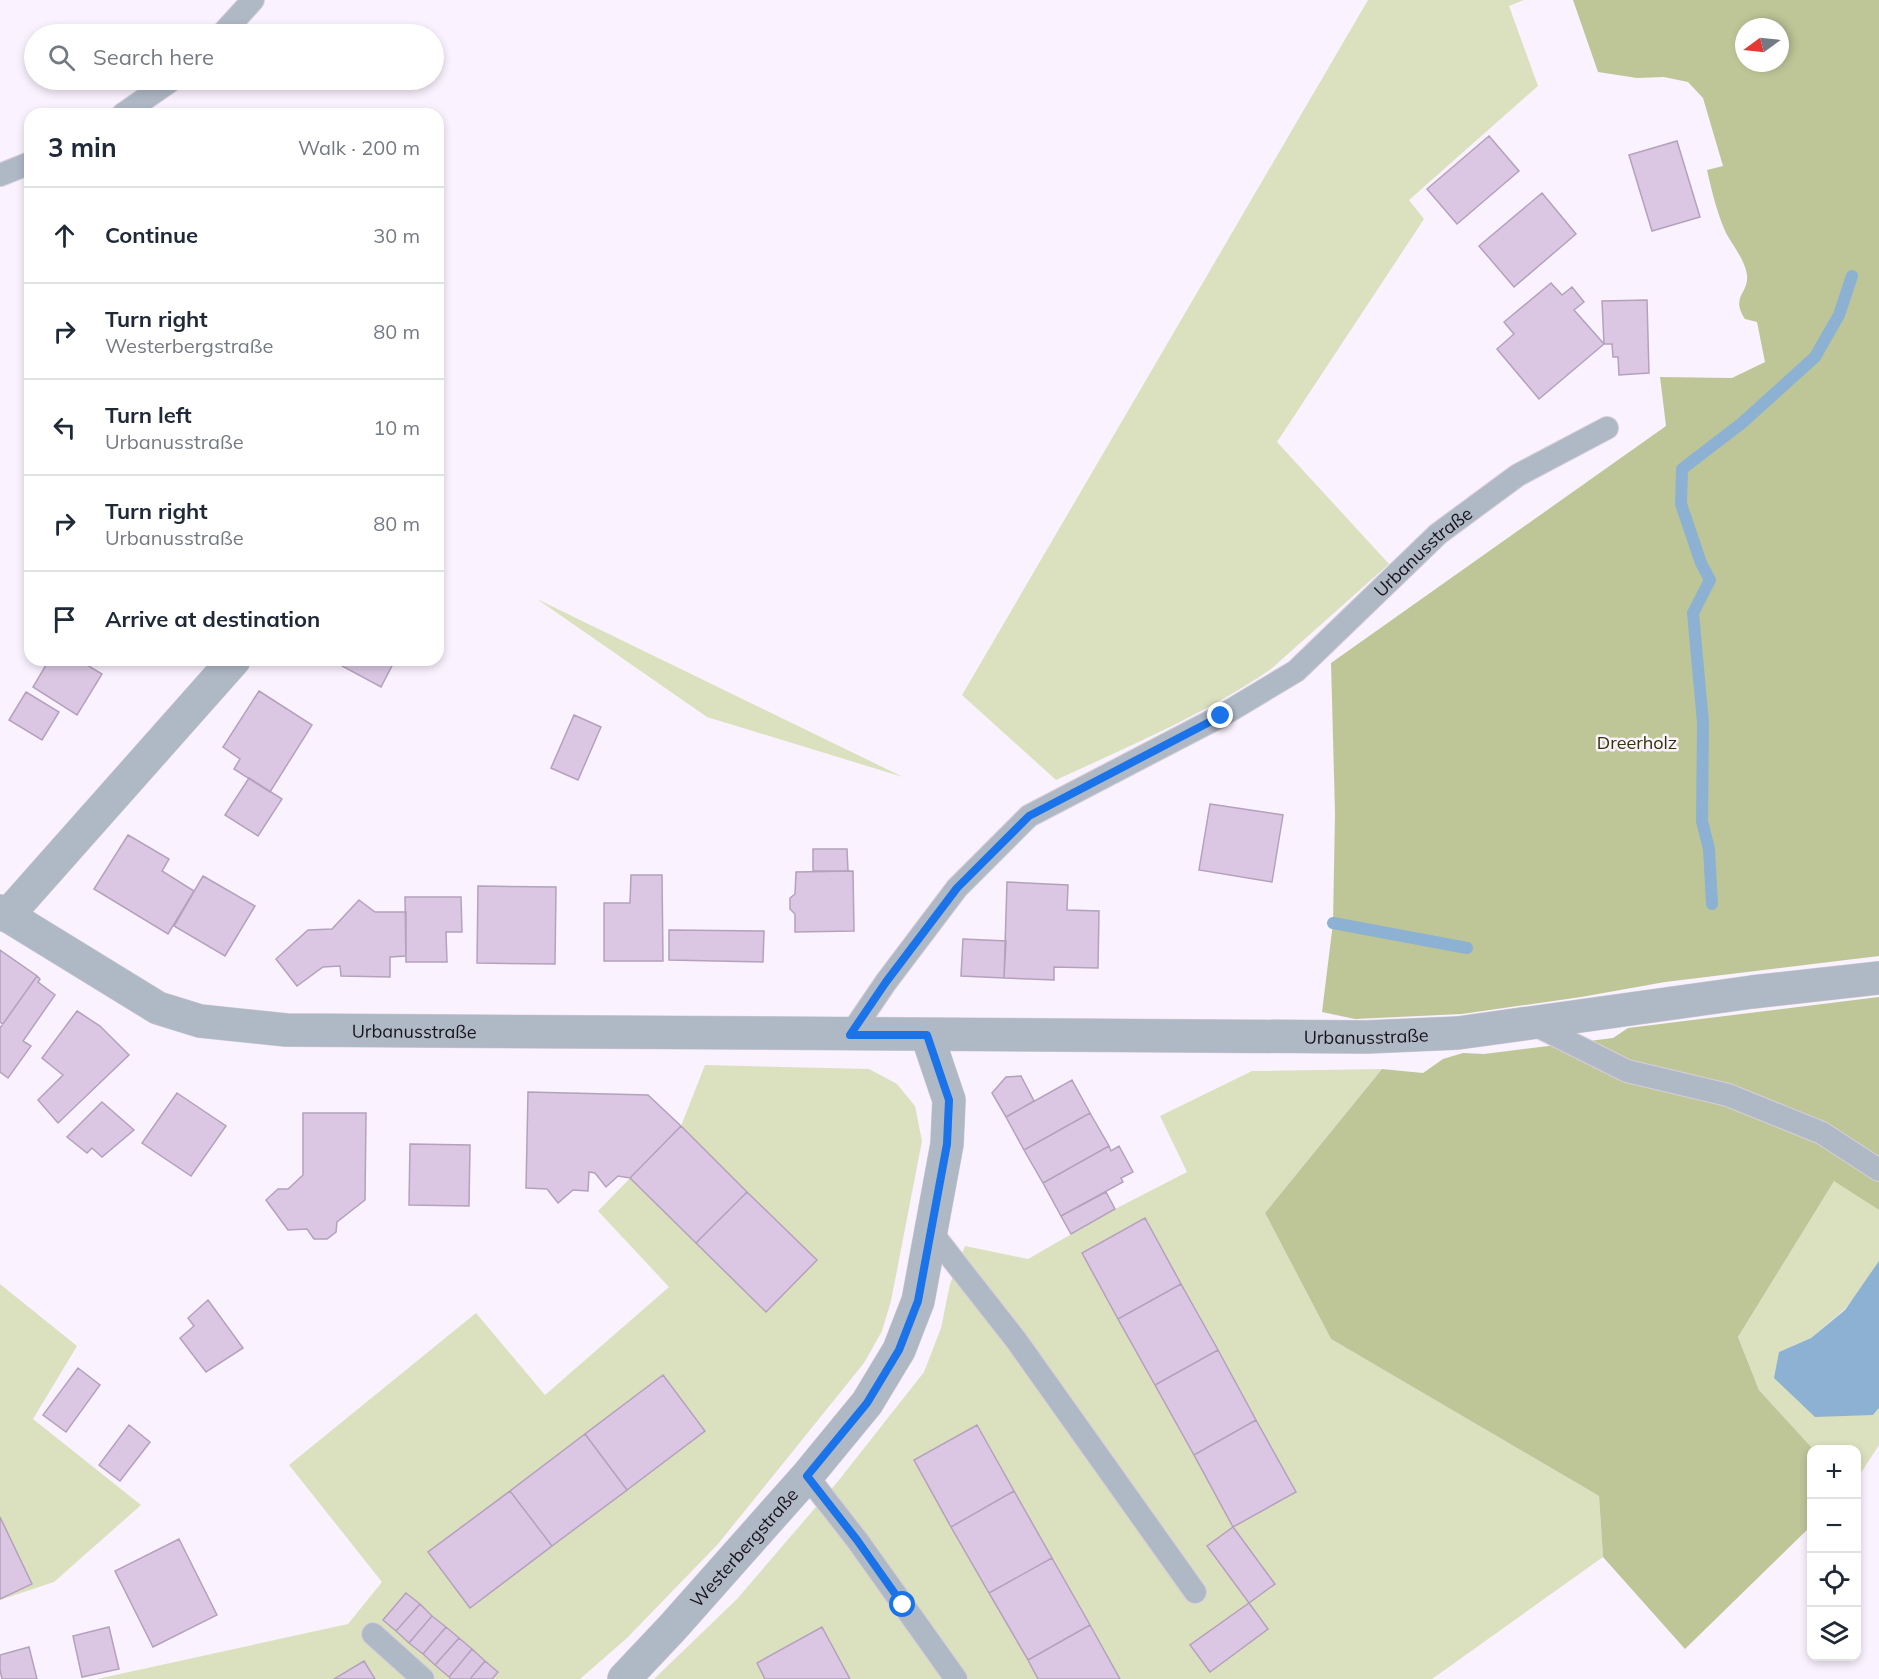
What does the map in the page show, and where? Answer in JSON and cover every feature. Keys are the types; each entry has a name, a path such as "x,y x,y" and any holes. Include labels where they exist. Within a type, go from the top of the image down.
{"street":[{"name":"Urbanusstraße","path":"229,666 3,914 158,1008 200,1021 286,1030 1367,1037 1458,1033 1752,992 1879,978"},
{"name":"Westerbergstraße","path":"624,1679 807,1476 867,1403 899,1350 918,1301 947,1144 949,1100 927,1035"}],"lane":[{"path":"231,24 253,0"},
{"path":"132,108 158,90"},
{"path":"0,175 24,165"},
{"name":"Urbanusstraße","path":"850,1035 886,982 957,888 1029,816 1221,716 1296,671 1438,534 1518,475 1607,428"},
{"path":"1531,1023 1627,1071 1728,1095 1822,1132 1879,1170"},
{"path":"932,1233 1016,1340 1195,1592"},
{"path":"807,1476 857,1540 956,1679"},
{"path":"374,1634 423,1679"}],"green space":[{"path":"1368,0 1524,0 1509,6 1538,86 1409,200 1424,219 1277,442 1389,564 1271,669 1246,686 1166,729 1056,780 962,695"},
{"name":"Dreerholz","path":"1573,0 1879,0 1879,956 1665,982 1462,1014 1355,1019 1322,1012 1333,923 1335,813 1331,663 1666,426 1660,377 1732,378 1765,362 1757,322 1745,319 1739,305 1747,281 1746,269 1726,233 1707,170 1723,166 1703,98 1688,82 1664,77 1637,78 1598,72"},
{"path":"537,599 903,777 707,717"},
{"path":"1879,997 1879,1210 1834,1181 1738,1337 1759,1390 1809,1445 1807,1445 1807,1530 1685,1649 1603,1557 1599,1496 1331,1339 1265,1213 1382,1069 1423,1073 1443,1059 1463,1053 1484,1054 1613,1038 1628,1028"},
{"path":"705,1065 869,1069 897,1084 915,1106 922,1141 891,1301 882,1331 864,1363 718,1544 627,1638 580,1679 97,1679 348,1624 382,1582 289,1465 476,1313 545,1395 669,1287 598,1211 681,1126"},
{"path":"1382,1069 1265,1213 1331,1339 1599,1496 1603,1557 1432,1679 654,1679 737,1599 839,1480 924,1372 941,1328 950,1284 965,1246 1028,1259 1115,1209 1187,1172 1160,1116 1252,1071"},
{"path":"1834,1180 1879,1210 1879,1261 1867,1280 1845,1309 1811,1338 1779,1352 1873,1415 1879,1408 1879,1445 1861,1473 1861,1445 1809,1445 1759,1390 1738,1337"},
{"path":"0,1284 77,1346 33,1419 141,1505 54,1582 0,1600"}],"water":[{"path":"1879,1261 1879,1408 1873,1415 1815,1417 1774,1378 1779,1352 1811,1338 1845,1310"}],"building":[{"path":"1489,136 1519,171 1457,224 1427,189"},
{"path":"1677,141 1700,217 1652,231 1629,155"},
{"path":"1542,193 1576,234 1514,287 1479,246"},
{"path":"1551,283 1562,295 1572,287 1584,302 1574,310 1604,344 1539,399 1497,349 1514,334 1504,322"},
{"path":"1647,300 1649,373 1619,375 1618,357 1613,357 1612,344 1604,344 1602,301"},
{"path":"45,666 89,666 102,674 77,715 33,687"},
{"path":"342,666 392,666 381,687"},
{"path":"259,691 312,725 270,792 234,769 240,759 223,747"},
{"path":"26,692 59,712 42,740 9,720"},
{"path":"574,715 601,727 578,780 551,768"},
{"path":"249,778 282,799 258,836 225,815"},
{"path":"1210,804 1283,815 1272,882 1199,870"},
{"path":"128,835 169,859 162,871 194,891 168,934 94,889"},
{"path":"813,849 847,849 848,871 813,871"},
{"path":"853,871 854,931 795,932 795,914 790,909 790,898 795,894 796,872"},
{"path":"631,875 662,875 663,961 604,961 604,903 630,903"},
{"path":"203,876 255,906 225,956 174,926"},
{"path":"1007,882 1068,885 1067,910 1099,911 1098,968 1054,967 1054,980 1004,978"},
{"path":"478,886 556,887 555,964 477,963"},
{"path":"405,897 461,897 462,932 446,932 447,962 406,962"},
{"path":"359,900 375,912 406,912 406,956 390,957 390,977 341,976 340,966 323,967 297,986 276,959 308,930 332,929"},
{"path":"669,930 764,931 763,962 669,960"},
{"path":"963,939 1006,941 1004,978 961,976"},
{"path":"0,950 37,976 3,1024 0,1022"},
{"path":"37,976 40,979 38,982 55,995 23,1041 31,1046 8,1078 0,1072 0,1028"},
{"path":"77,1011 100,1026 129,1055 58,1123 38,1100 63,1075 42,1058"},
{"path":"1021,1076 1034,1101 1006,1117 992,1093 1006,1077"},
{"path":"1072,1080 1090,1113 1024,1150 1006,1117"},
{"path":"528,1092 648,1095 681,1126 630,1178 618,1176 606,1187 595,1173 589,1172 588,1191 573,1190 558,1203 547,1189 526,1188"},
{"path":"177,1093 226,1126 191,1176 142,1143"},
{"path":"102,1102 134,1130 102,1157 92,1148 87,1153 67,1137"},
{"path":"303,1113 366,1113 365,1200 337,1222 336,1232 327,1239 314,1239 307,1229 288,1230 266,1200 278,1189 288,1189 303,1175"},
{"path":"1090,1113 1109,1146 1043,1183 1024,1150"},
{"path":"681,1126 747,1192 696,1243 630,1178"},
{"path":"410,1144 470,1145 469,1206 409,1205"},
{"path":"1109,1146 1111,1151 1119,1146 1133,1172 1121,1178 1123,1182 1061,1216 1043,1183"},
{"path":"747,1192 817,1260 766,1312 696,1243"},
{"path":"1106,1192 1115,1209 1071,1234 1061,1216"},
{"path":"1145,1218 1181,1284 1118,1319 1082,1253"},
{"path":"1181,1284 1218,1350 1155,1385 1118,1319"},
{"path":"208,1300 243,1348 206,1372 180,1338 194,1326 188,1318"},
{"path":"1218,1350 1256,1420 1194,1455 1155,1385"},
{"path":"78,1368 100,1385 66,1432 43,1415"},
{"path":"663,1375 705,1431 627,1490 585,1434"},
{"path":"1256,1420 1296,1492 1233,1527 1194,1455"},
{"path":"129,1425 150,1442 120,1481 99,1465"},
{"path":"977,1425 1014,1491 951,1527 914,1460"},
{"path":"585,1434 627,1490 552,1546 510,1491"},
{"path":"510,1491 552,1546 470,1608 428,1552"},
{"path":"1014,1491 1052,1558 989,1593 951,1527"},
{"path":"0,1517 32,1584 0,1599"},
{"path":"1233,1527 1275,1584 1249,1603 1207,1546"},
{"path":"179,1539 217,1615 153,1647 115,1571"},
{"path":"1052,1558 1090,1625 1028,1660 989,1593"},
{"path":"406,1593 420,1604 396,1631 383,1620"},
{"path":"1249,1603 1268,1629 1210,1672 1190,1645"},
{"path":"420,1604 432,1616 409,1643 396,1631"},
{"path":"432,1616 446,1627 423,1654 409,1643"},
{"path":"1090,1625 1120,1679 1038,1679 1028,1660"},
{"path":"109,1627 119,1669 82,1677 73,1636"},
{"path":"446,1627 459,1638 435,1665 423,1654"},
{"path":"822,1627 850,1679 765,1679 757,1663"},
{"path":"459,1638 472,1649 449,1677 435,1665"},
{"path":"29,1647 37,1679 2,1679 0,1655"},
{"path":"472,1649 485,1661 470,1679 451,1679 449,1677"},
{"path":"364,1661 375,1679 334,1679"},
{"path":"485,1661 498,1672 492,1679 470,1679"}],"waterway":[{"path":"1712,904 1709,849 1702,821 1703,723 1693,613 1710,580 1701,563 1681,504 1682,469 1742,423 1815,357 1839,315 1852,276"},
{"path":"1333,923 1467,948"}],"route":[{"path":"903,1605 857,1540 807,1476 867,1403 899,1350 918,1301 947,1144 949,1100 927,1035 850,1035 886,982 957,888 1029,816 1221,716"}]}
